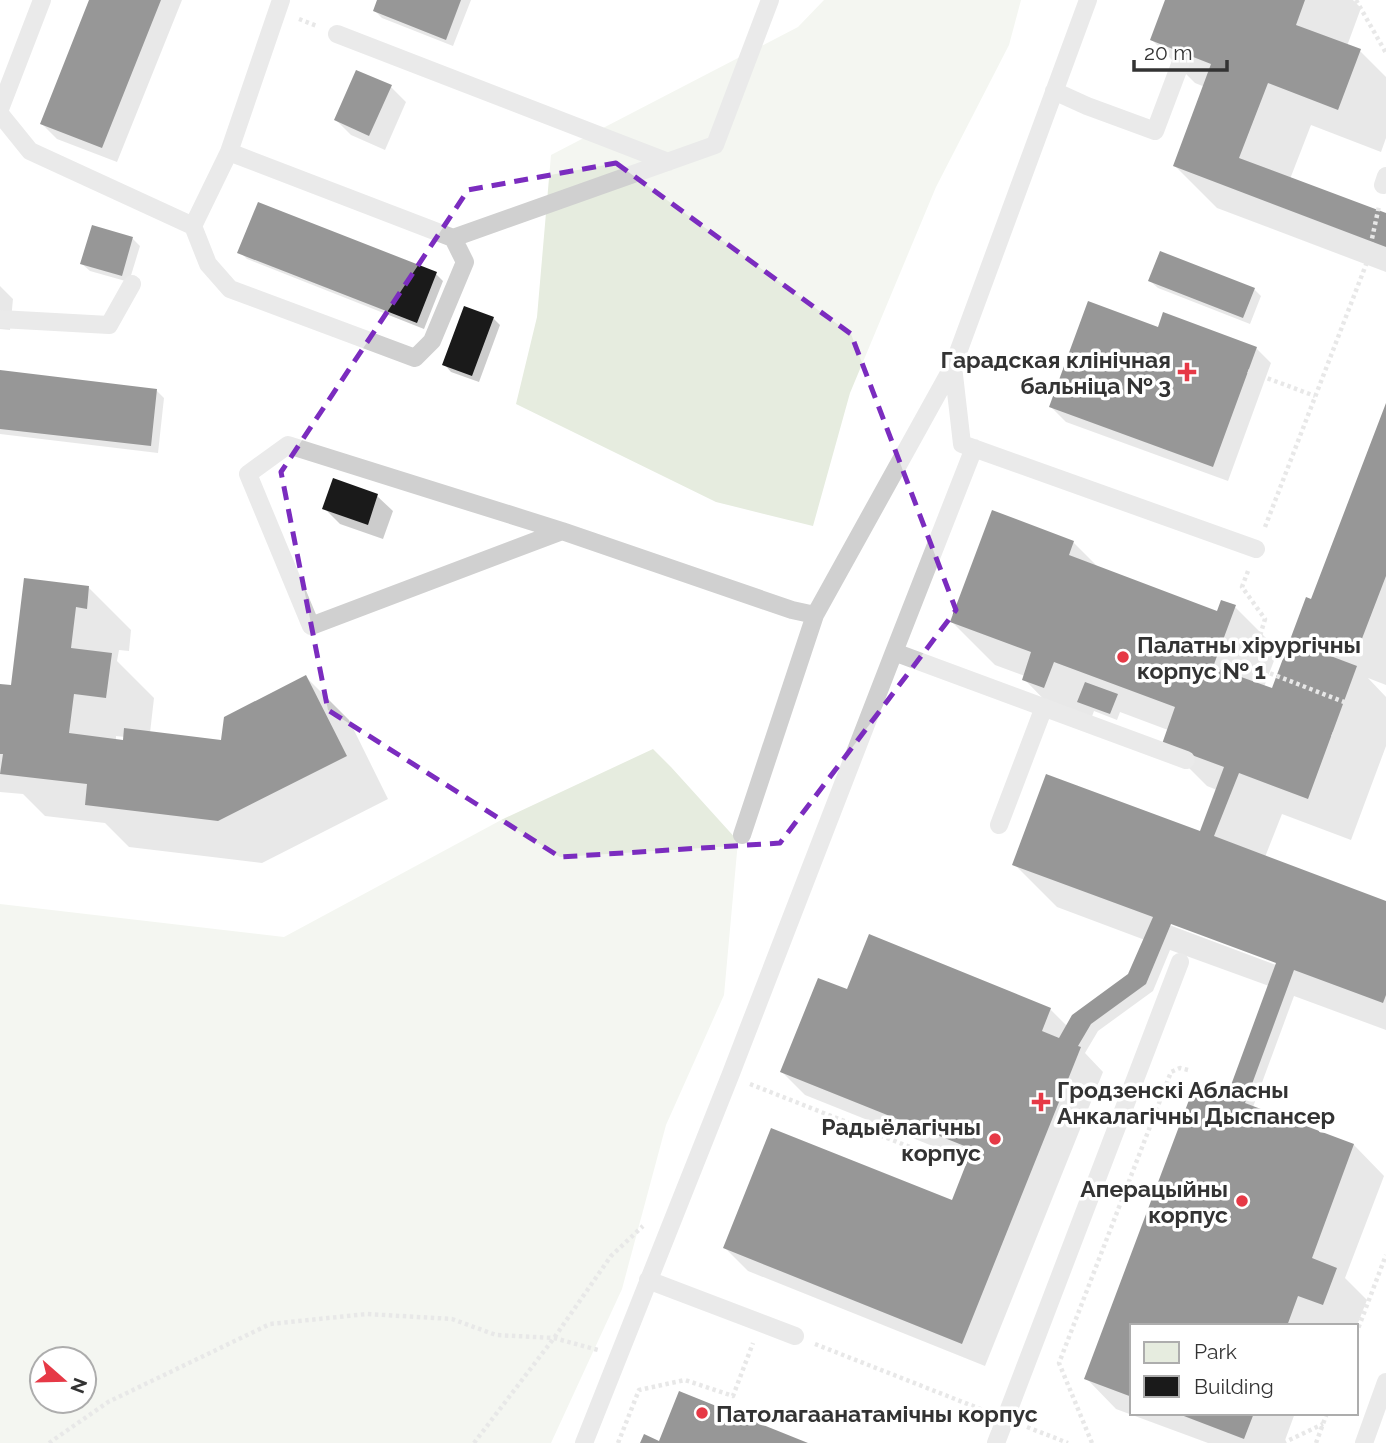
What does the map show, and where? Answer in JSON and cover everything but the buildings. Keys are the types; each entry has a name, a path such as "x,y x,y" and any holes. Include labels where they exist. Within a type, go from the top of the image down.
{"lane":[{"path":"42,0 0,112 30,151 193,226 208,264 230,289 415,358 432,341 465,262 453,238"},
{"path":"229,152 453,238 715,145 769,0"},
{"path":"743,835 815,615 953,366 1088,0"},
{"path":"193,226 229,152 279,6"},
{"path":"337,34 668,162"},
{"path":"1054,91 1155,131 1181,62"},
{"path":"0,319 109,325 132,284"},
{"path":"953,366 962,443 1256,550"},
{"path":"562,531 311,626 248,474 288,445 562,531 792,610 815,615"},
{"path":"584,1443 974,448"},
{"path":"894,652 1186,760"},
{"path":"999,825 1044,708"},
{"path":"996,1443 1180,962"},
{"path":"648,1280 796,1336"},
{"path":"1364,1443 1386,1382"}],"path":[{"path":"1356,0 1386,53"},
{"path":"279,6 337,34"},
{"path":"1383,717 1251,666 1265,619 1242,587 1367,262 1384,181"},
{"path":"1248,371 1315,396"},
{"path":"1372,749 1386,710"},
{"path":"1332,734 1386,754"},
{"path":"1092,1443 1059,1363 1171,1072 1180,1068 1188,1070"},
{"path":"730,1076 948,1162"},
{"path":"474,1443 554,1338 611,1256 648,1222"},
{"path":"1358,1329 1386,1255"},
{"path":"49,1443 108,1402 270,1324 368,1314 452,1319 496,1335 554,1338 619,1355"},
{"path":"618,1443 639,1390 685,1380 733,1396 761,1322"},
{"path":"796,1336 1068,1443"},
{"path":"1316,1443 1326,1415"},
{"path":"1283,1443 1323,1424"}],"highlighted area":[{"path":"616,163 851,334 956,610 780,843 560,857 328,710 281,472 468,190"}],"green space":[{"path":"824,0 1021,0 1009,45 936,187 850,393 813,526 716,502 516,404 537,317 551,155 798,27"},
{"path":"653,749 738,841 724,995 666,1125 622,1289 551,1443 0,1443 0,904 284,937 503,819"}],"place":[{"name":"Гарадская клінічная бальніца № 3","path":"1187,372"},
{"name":"Палатны хірургічны корпус № 1","path":"1123,657"},
{"name":"Гродзенскі Абласны Анкалагічны Дыспансер","path":"1041,1102"},
{"name":"Радыёлагічны корпус","path":"995,1139"},
{"name":"Аперацыйны корпус","path":"1242,1201"},
{"name":"Патолагаанатамічны корпус","path":"702,1413"}]}
